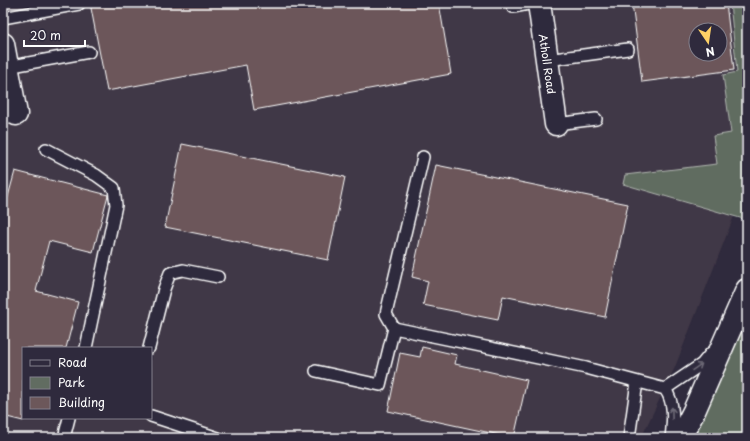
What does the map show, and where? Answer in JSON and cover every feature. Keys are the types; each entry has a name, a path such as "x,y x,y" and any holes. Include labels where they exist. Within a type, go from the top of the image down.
{"street":[{"name":"Atholl Road","path":"539,3 556,124"},
{"path":"3,44 7,67 9,115"},
{"path":"680,438 694,411 747,290"}],"lane":[{"path":"513,7 534,3"},
{"path":"3,18 79,4"},
{"path":"547,60 628,49"},
{"path":"7,67 89,52"},
{"path":"556,124 596,119"},
{"path":"46,149 96,175 114,188 116,205 86,347"},
{"path":"316,371 380,385 394,328 386,314 423,157"},
{"path":"149,347 164,289 170,273 183,270 218,277"},
{"path":"394,328 586,368 665,389 669,394 673,409 671,438"},
{"path":"665,389 702,364 728,332"},
{"path":"629,438 637,382"},
{"path":"152,416 218,438"},
{"path":"64,438 70,419"}],"shaded area":[{"path":"3,3 730,3 737,73 723,75 731,134 717,164 625,176 624,184 734,216 675,367 641,438 3,438"}],"green space":[{"path":"730,3 747,3 747,220 623,184 625,175 717,164 713,136 731,133 723,75 737,72"},
{"path":"747,318 747,438 693,438"}],"building":[{"path":"90,3 439,3 451,74 254,110 246,65 107,91"},
{"path":"632,3 726,3 734,70 642,82"},
{"path":"182,144 345,177 328,260 165,227"},
{"path":"436,165 628,204 605,317 503,296 498,320 423,305 428,281 412,277"},
{"path":"15,171 108,195 93,252 49,241 36,291 78,302 66,347 22,347 23,421 3,416 3,215"},
{"path":"422,347 457,355 455,364 527,380 514,438 388,411 400,353 420,357"}]}
